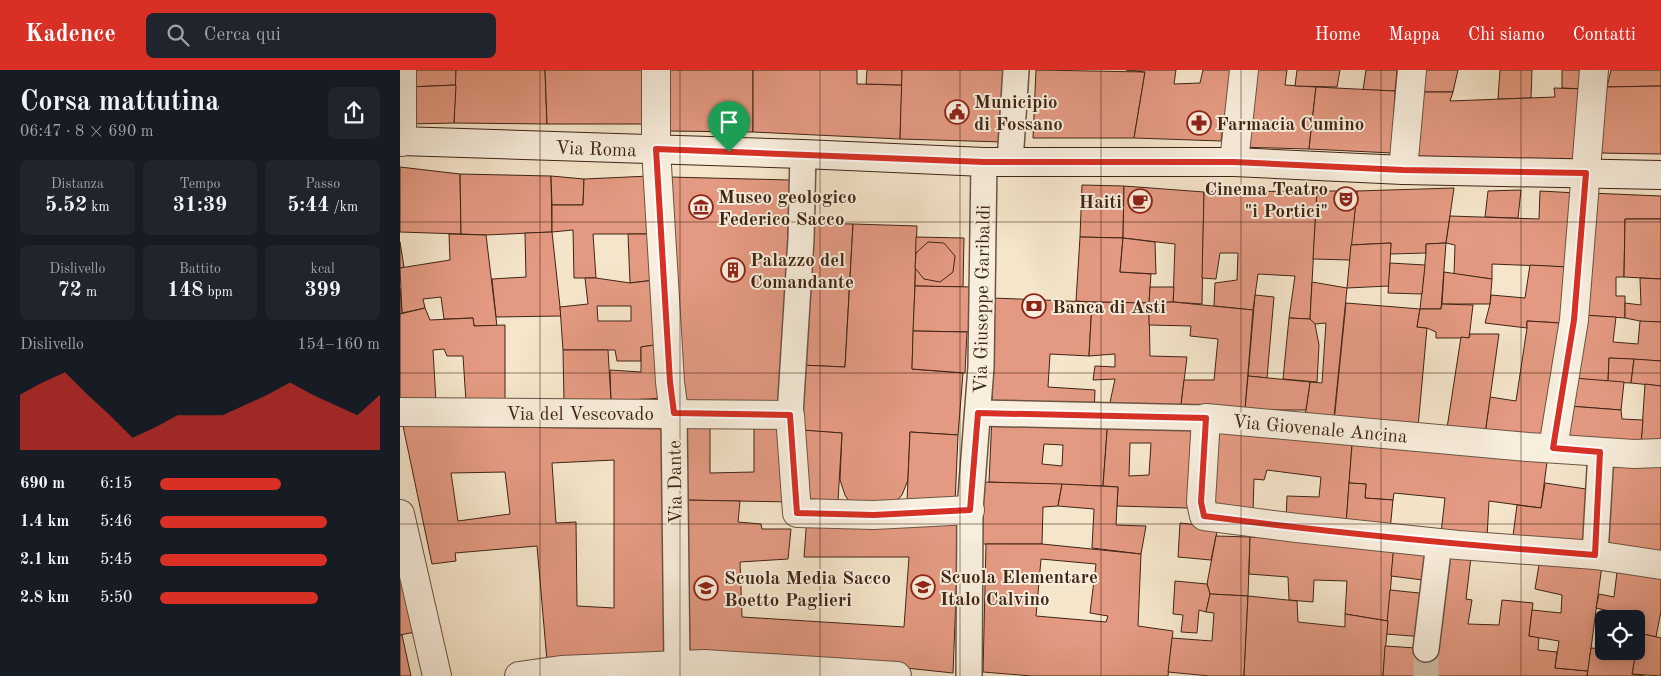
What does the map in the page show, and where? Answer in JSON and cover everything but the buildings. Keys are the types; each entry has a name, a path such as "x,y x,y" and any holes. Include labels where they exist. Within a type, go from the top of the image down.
{"street":[{"path":"401,142 402,70"},
{"name":"Via Dante","path":"656,70 656,149 670,382 674,413 676,666"},
{"name":"Via Giuseppe Garibaldi","path":"969,676 970,510 981,367 997,162 1016,70"},
{"path":"1234,162 1244,70"},
{"path":"1403,170 1412,70"},
{"path":"1553,448 1574,320 1594,70"},
{"name":"Via Roma","path":"401,142 656,149 997,162 1234,162 1403,170 1661,174"},
{"path":"803,154 802,239 790,415 797,513 874,515 970,510"},
{"name":"Via del Vescovado","path":"400,412 790,415"},
{"name":"Via Giovenale Ancina","path":"978,413 1206,418 1600,452 1661,453"},
{"path":"1206,418 1201,502 1204,516 1440,543 1595,555 1661,565"},
{"path":"1595,555 1600,452"},
{"path":"400,514 436,676"},
{"path":"1426,649 1440,543"},
{"path":"519,676 561,670 704,664 897,676"}],"tunnel":[{"path":"1426,649 1426,676"}],"place":[{"name":"Municipio di Fossano","path":"957,112"},
{"name":"Farmacia Cumino","path":"1199,123"},
{"name":"Cinema Teatro \"i Portici\"","path":"1346,199"},
{"name":"Haiti","path":"1140,201"},
{"name":"Museo geologico Federico Sacco","path":"701,207"},
{"name":"Palazzo del Comandante","path":"733,270"},
{"name":"Banca di Asti","path":"1034,306"},
{"name":"Scuola Elementare Italo Calvino","path":"923,587"},
{"name":"Scuola Media Sacco Boetto Paglieri","path":"706,588"}],"route":[{"path":"656,149 729,152 984,162 1234,162 1403,170 1586,173 1574,320 1553,448 1600,452 1595,555 1458,545 1204,516 1201,502 1206,418 978,413 970,510 874,515 797,513 790,415 674,413 670,382 656,149"}]}
